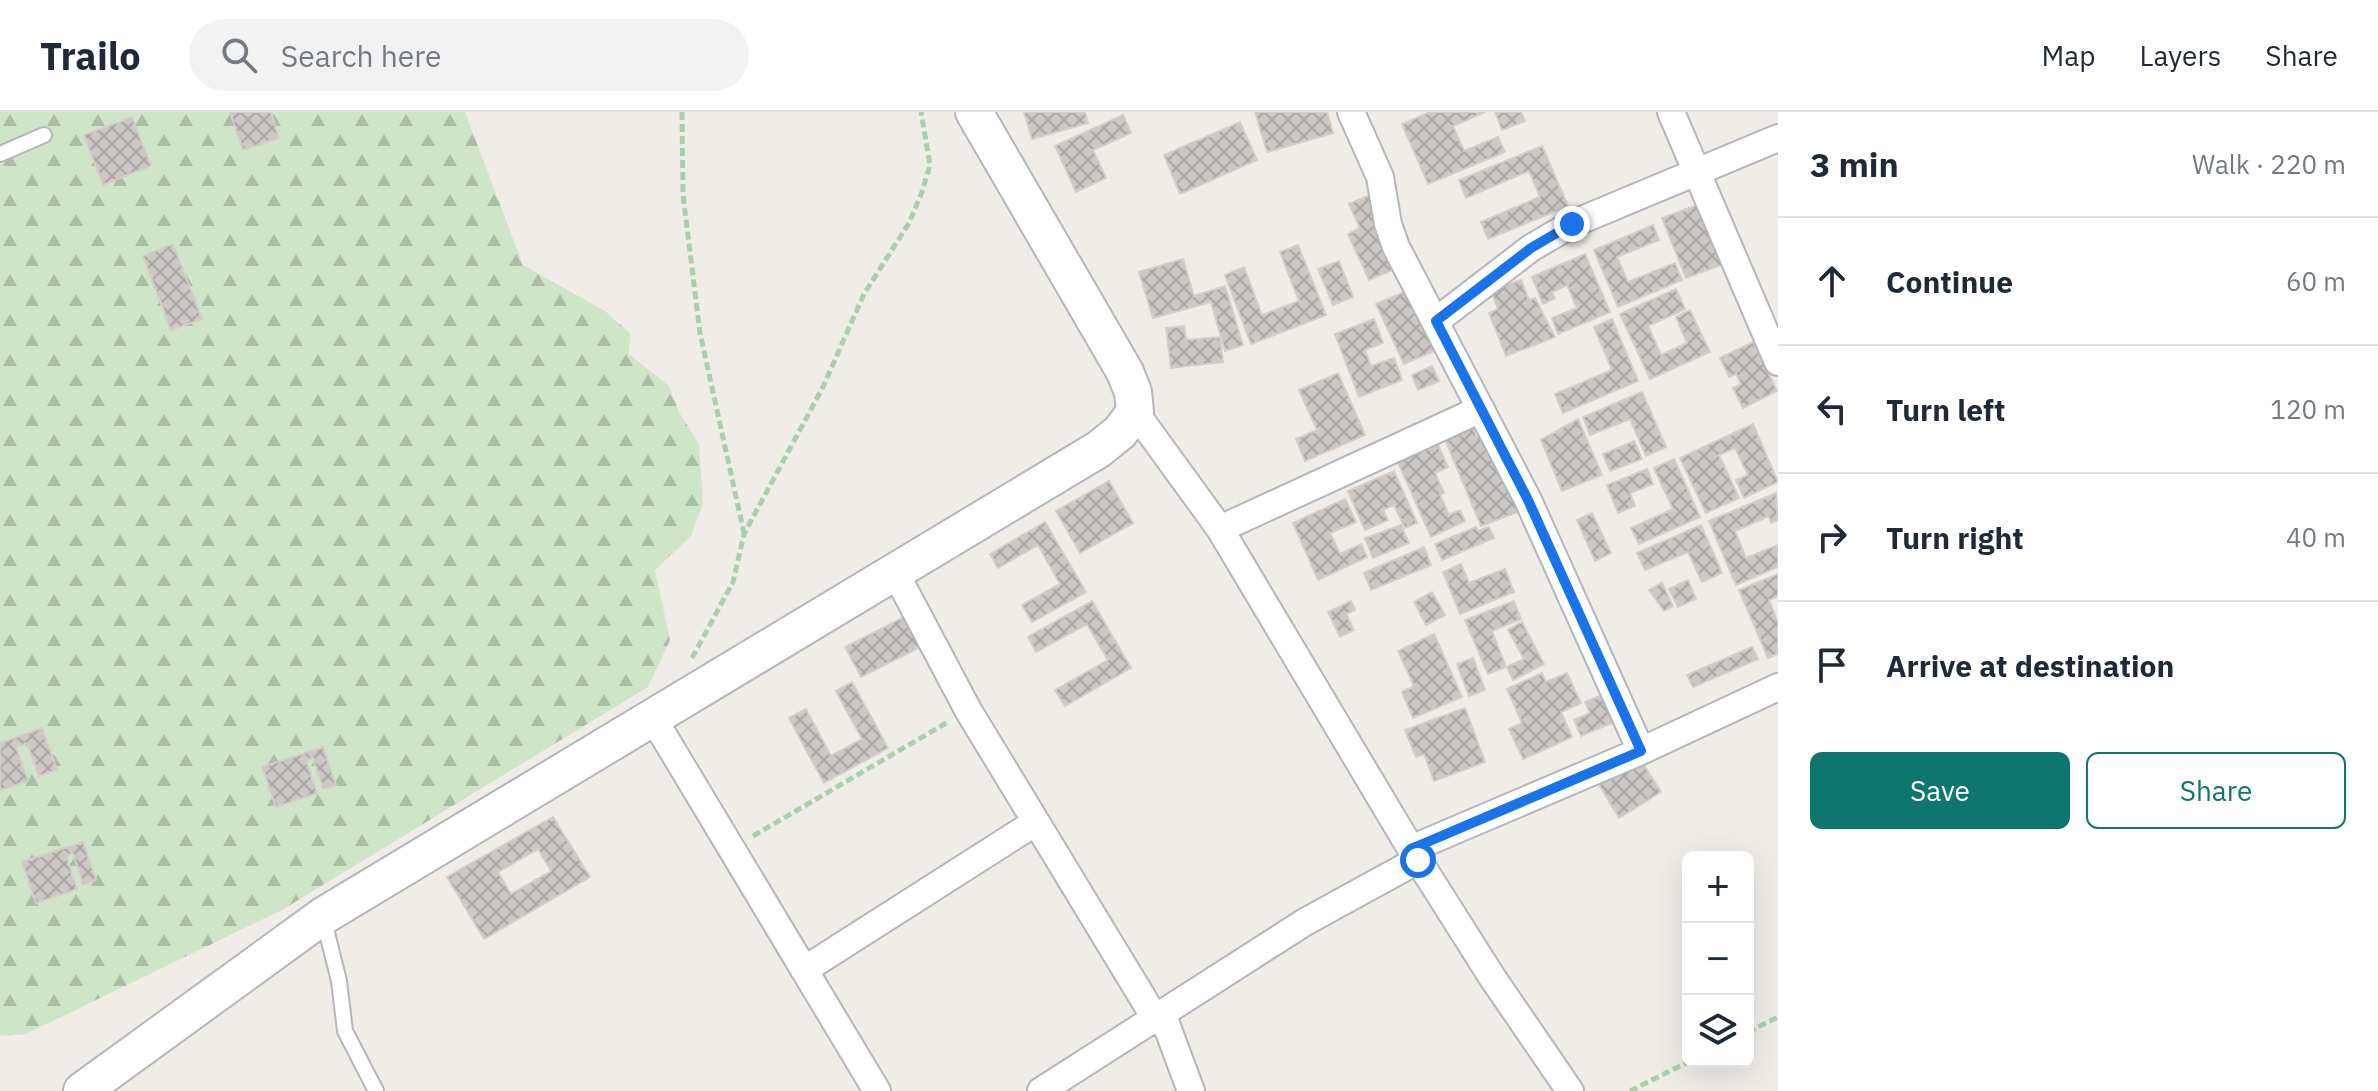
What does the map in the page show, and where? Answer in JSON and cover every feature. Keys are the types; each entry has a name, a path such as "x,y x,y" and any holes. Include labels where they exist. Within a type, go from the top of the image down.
{"street":[{"path":"974,112 1125,372 1133,392 1135,412 1220,529 1415,855 1492,977 1570,1091"},
{"path":"1351,112 1380,177 1388,224 1396,247 1528,500 1641,751"},
{"path":"1671,112 1778,362"},
{"path":"1436,321 1531,248 1572,224 1778,138"},
{"path":"1220,529 1481,409"},
{"path":"82,1091 323,916 683,698 896,574 1099,449 1120,432 1135,412"},
{"path":"896,574 968,710 1158,1016 1191,1091"},
{"path":"1041,1091 1415,855 1778,687"},
{"path":"653,718 877,1091"},
{"path":"804,970 1036,822"}],"lane":[{"path":"0,154 44,135"},
{"path":"323,916 339,981 345,1031 376,1091"}],"path":[{"path":"682,112 683,195 700,333 744,534"},
{"path":"683,698 694,652 733,582 744,534 823,387 864,294 909,223 922,192 930,165 921,112"},
{"path":"731,848 968,710"},
{"path":"1754,1029 1778,1017"},
{"path":"1630,1091 1682,1065"}],"green space":[{"path":"0,112 465,112 523,265 605,311 630,333 629,354 669,386 679,412 699,444 703,503 691,536 655,570 670,640 648,687 282,910 26,1034 0,1036"}],"building":[{"path":"230,112 271,112 279,138 243,150"},
{"path":"1024,112 1085,112 1088,123 1032,139"},
{"path":"1255,112 1327,112 1333,133 1267,152"},
{"path":"1430,112 1485,112 1453,126 1464,151 1498,137 1505,152 1428,184 1402,124"},
{"path":"1495,112 1521,112 1525,121 1502,130"},
{"path":"1123,115 1131,133 1093,150 1106,178 1076,192 1055,146"},
{"path":"132,117 151,166 103,185 84,135"},
{"path":"1240,122 1257,160 1180,194 1164,155"},
{"path":"1542,146 1568,206 1488,239 1481,222 1540,197 1529,171 1466,198 1459,180"},
{"path":"1372,194 1404,265 1369,280 1348,234 1360,228 1349,204"},
{"path":"1697,205 1724,264 1686,278 1662,218"},
{"path":"1653,225 1659,240 1617,257 1628,282 1675,263 1682,280 1618,307 1594,250"},
{"path":"173,244 202,319 171,330 143,256"},
{"path":"1298,245 1326,315 1251,344 1225,275 1244,267 1262,315 1299,301 1280,252"},
{"path":"1585,254 1610,312 1558,334 1552,318 1577,308 1567,285 1552,292 1555,298 1543,304 1532,277"},
{"path":"1183,259 1194,296 1225,286 1243,345 1225,351 1211,302 1153,318 1139,272"},
{"path":"1339,261 1353,297 1333,305 1318,269"},
{"path":"1521,280 1529,300 1535,298 1555,337 1506,356 1489,313 1498,309 1491,291"},
{"path":"1411,289 1437,350 1404,364 1376,304"},
{"path":"1676,289 1685,309 1648,326 1661,355 1687,343 1676,317 1690,310 1710,352 1650,379 1620,314"},
{"path":"1374,319 1383,343 1365,350 1371,366 1394,358 1402,380 1359,397 1335,334"},
{"path":"1612,319 1638,381 1563,413 1555,394 1612,370 1594,327"},
{"path":"1184,326 1186,340 1220,337 1223,362 1171,368 1166,328"},
{"path":"1753,342 1777,391 1743,408 1733,388 1741,384 1736,374 1729,377 1720,358"},
{"path":"1432,366 1439,381 1418,390 1412,375"},
{"path":"1338,373 1365,435 1305,461 1296,439 1317,430 1299,390"},
{"path":"1642,392 1666,447 1646,456 1630,419 1590,435 1583,417"},
{"path":"1578,419 1602,475 1562,491 1541,440"},
{"path":"1753,424 1778,482 1744,498 1736,480 1748,475 1735,448 1719,455 1739,498 1706,513 1680,458"},
{"path":"1473,428 1477,438 1488,433 1520,511 1481,526 1445,439"},
{"path":"1634,441 1642,459 1610,471 1603,454"},
{"path":"1437,443 1448,467 1435,473 1444,493 1440,495 1449,515 1460,510 1465,521 1431,537 1397,460"},
{"path":"1674,459 1700,517 1639,544 1631,528 1673,509 1654,468"},
{"path":"1647,469 1653,484 1630,493 1635,506 1618,513 1607,485"},
{"path":"1394,471 1417,523 1405,528 1394,505 1383,510 1388,520 1365,530 1348,491"},
{"path":"1109,481 1133,523 1080,553 1056,511"},
{"path":"1776,493 1778,520 1771,523 1769,516 1735,531 1746,558 1778,545 1778,567 1736,585 1709,521"},
{"path":"1345,499 1356,522 1330,533 1340,554 1361,544 1367,557 1318,580 1293,523"},
{"path":"1592,513 1611,553 1595,561 1577,520"},
{"path":"1045,522 1086,592 1032,622 1022,605 1060,584 1038,545 998,568 990,554"},
{"path":"1401,525 1409,543 1373,558 1365,538"},
{"path":"1701,525 1722,573 1702,582 1688,552 1645,570 1637,553"},
{"path":"1476,527 1478,531 1489,527 1494,538 1442,560 1435,544"},
{"path":"1424,547 1431,565 1371,590 1364,573"},
{"path":"1461,564 1469,583 1505,569 1514,592 1460,614 1443,572"},
{"path":"1778,574 1778,596 1769,600 1778,623 1778,654 1768,658 1739,590"},
{"path":"1688,580 1696,599 1678,607 1669,589"},
{"path":"1662,583 1673,606 1664,611 1649,590"},
{"path":"1432,592 1445,615 1426,625 1414,602"},
{"path":"1092,601 1131,668 1065,706 1055,690 1108,660 1087,624 1036,652 1028,637"},
{"path":"1351,601 1355,610 1346,614 1354,630 1340,637 1328,612"},
{"path":"1514,601 1521,619 1492,631 1506,667 1488,674 1465,620"},
{"path":"904,617 920,647 861,677 845,647"},
{"path":"1522,622 1544,664 1513,680 1507,667 1524,659 1508,630"},
{"path":"1434,634 1462,697 1413,718 1402,692 1414,686 1398,651"},
{"path":"1752,647 1758,659 1693,687 1687,675"},
{"path":"1473,658 1485,690 1469,696 1457,664"},
{"path":"1542,673 1546,682 1567,673 1581,703 1561,712 1572,737 1523,759 1509,729 1522,723 1507,689"},
{"path":"852,682 888,748 824,783 789,718 806,709 831,756 862,739 836,691"},
{"path":"1602,695 1614,722 1581,736 1574,720 1590,713 1585,702"},
{"path":"1465,708 1485,762 1434,781 1424,754 1416,757 1405,730"},
{"path":"42,728 57,770 39,776 27,743 16,747 28,781 0,790 0,743"},
{"path":"323,747 336,785 323,789 313,758 306,760 317,793 276,807 262,767"},
{"path":"1642,762 1661,792 1619,818 1597,781"},
{"path":"553,817 590,877 484,939 447,877","holes":["538,849 551,871 511,894 498,872"]},
{"path":"83,842 96,880 83,885 73,853 66,856 77,889 36,903 22,862"}],"route":[{"path":"1418,860 1411,849 1641,751 1528,500 1436,321 1531,248 1572,224"}]}
